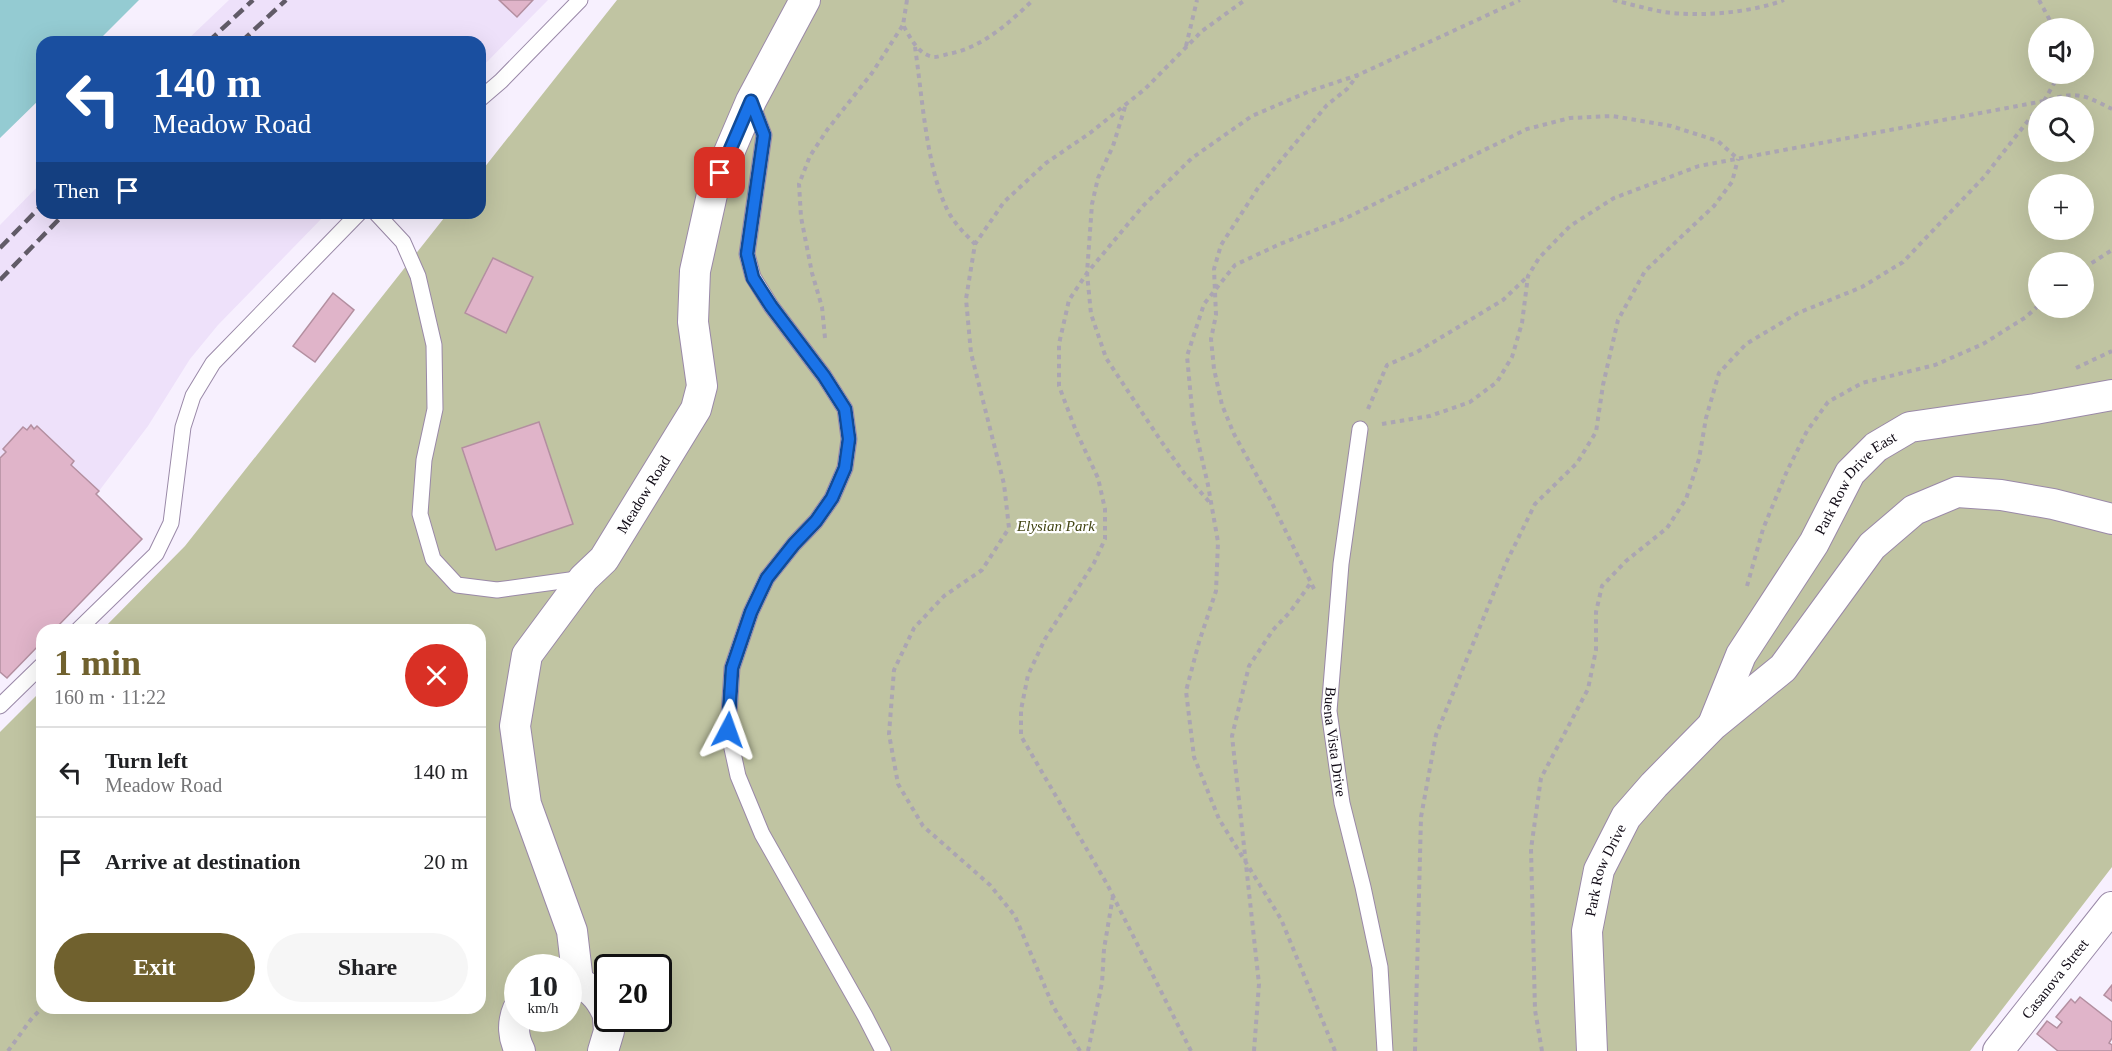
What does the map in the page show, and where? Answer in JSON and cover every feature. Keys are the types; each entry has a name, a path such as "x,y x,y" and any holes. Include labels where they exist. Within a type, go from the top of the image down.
{"street":[{"name":"Meadow Road","path":"572,954 572,930 526,804 515,726 527,655 584,578 604,559 696,409 702,386 693,322 694,271 713,190 751,101 805,0"},
{"name":"Park Row Drive East","path":"1713,725 1741,655 1814,543 1850,473 1876,447 1910,428 2112,395"},
{"name":"Park Row Drive","path":"1592,1051 1587,931 1599,870 1626,818 1654,785 1713,725 1783,668 1872,546 1914,510 1957,492 2001,495 2053,504 2112,519"},
{"name":"Casanova Street","path":"1998,1051 2112,907"},
{"path":"513,1032 520,1051"},
{"name":"Meadow Road","path":"603,1051 609,1032"}],"lane":[{"path":"486,94 580,0"},
{"path":"751,101 764,135 747,254 753,278 845,409 849,439 845,468 832,498 816,521 767,578 751,612 732,668 728,730 738,776 762,834 866,1016 883,1051"},
{"path":"84,624 156,554 171,523 183,427 193,396 213,363 353,219"},
{"path":"382,219 403,242 418,276 434,345 435,409 424,460 420,514 433,559 457,585 497,590 584,578"},
{"name":"Buena Vista Drive","path":"1360,429 1341,564 1329,711 1342,803 1380,967 1385,1051"},
{"path":"0,706 36,671"}],"path":[{"path":"824,376 825,331 822,307 812,273 801,217 799,183 810,156 821,138 872,73 903,25 908,0"},
{"path":"915,47 933,57 960,52 980,43 1011,21 1033,0"},
{"path":"1186,48 1197,0"},
{"path":"1080,1051 1053,1006 1015,916 990,885 923,826 898,784 889,734 894,670 914,627 944,596 982,570 1009,528 1004,484 971,353 966,298 975,243 1004,202 1038,170 1127,104 1202,32 1245,0"},
{"path":"1191,1051 1113,895 1021,736 1021,710 1028,675 1045,639 1094,562 1105,539 1104,509 1098,478 1076,431 1059,386 1059,344 1069,300 1087,273 1143,206 1192,158 1252,116 1310,91 1358,75 1520,0"},
{"path":"1613,0 1665,12 1722,13 1763,8 1784,0"},
{"path":"2039,0 2049,18"},
{"path":"903,25 915,47 933,171 946,207 960,229 975,243"},
{"path":"1336,619 1310,584 1289,538 1234,434 1222,405 1214,369 1211,339 1216,315 1214,269 1221,245 1258,188 1328,105 1358,75"},
{"path":"2060,96 2067,94 2081,96"},
{"path":"2094,100 2112,110"},
{"path":"1127,104 1122,113 1113,146 1098,178 1092,204 1087,273 1091,314 1106,358 1166,449 1212,505"},
{"path":"1360,429 1387,365 1417,352 1503,300 1528,276 1539,258 1570,226 1614,198 1699,166 2028,104"},
{"path":"1542,1051 1535,1010 1531,849 1541,778 1588,689 1596,650 1596,612 1602,586 1626,561 1667,528 1686,499 1699,459 1706,418 1719,373 1754,338 1798,313 1862,286 1903,262 1984,177 2028,121"},
{"path":"1415,1051 1421,817 1436,735 1505,565 1535,504 1577,463 1596,432 1603,385 1618,320 1645,271 1720,198 1732,182 1738,159"},
{"path":"2094,262 2112,250"},
{"path":"1360,429 1430,416 1470,402 1497,382 1512,357 1522,322 1528,276"},
{"path":"1254,1051 1259,984 1232,736 1250,666 1267,638 1310,584"},
{"path":"1088,1051 1102,983 1104,949 1113,895"},
{"path":"8,1051 36,1014"}],"shaded area":[{"path":"229,0 548,0 486,63 486,36 191,36"},
{"path":"36,188 36,219 321,219 218,325 190,359 148,426 99,491 71,465 74,461 37,426 34,429 31,426 27,430 23,428 3,448 6,452 0,458 0,225"}],"green space":[{"name":"Elysian Park","path":"617,0 2112,0 2112,867 1970,1051 0,1051 0,732 36,696 36,1014 486,1014 486,624 108,624 185,546 443,219 486,219 486,165"}],"water":[{"path":"0,0 139,0 103,36 36,36 36,103 0,138"}],"building":[{"path":"499,0 533,0 517,17"},
{"path":"493,258 533,277 506,333 465,313"},
{"path":"333,293 354,310 315,362 293,346"},
{"path":"539,422 573,524 496,550 462,448"},
{"path":"31,425 34,429 37,426 74,461 71,465 99,491 96,494 142,539 60,624 36,624 36,648 7,678 0,672 0,458 6,452 3,449 23,427 27,430"},
{"path":"2112,985 2112,1001 2104,995"},
{"path":"2080,997 2112,1022 2112,1038 2109,1043 2112,1045 2112,1051 2058,1051 2037,1034 2047,1021 2057,1028 2062,1022 2056,1017 2071,999 2075,1003"}],"railway":[{"path":"214,36 253,0"},
{"path":"247,36 286,0"},
{"path":"0,248 36,211"},
{"path":"0,280 59,219"}],"route":[{"path":"720,173 751,101 764,135 747,254 753,278 845,409 849,439 845,468 832,498 816,521 767,578 751,612 732,668 728,730"}]}
